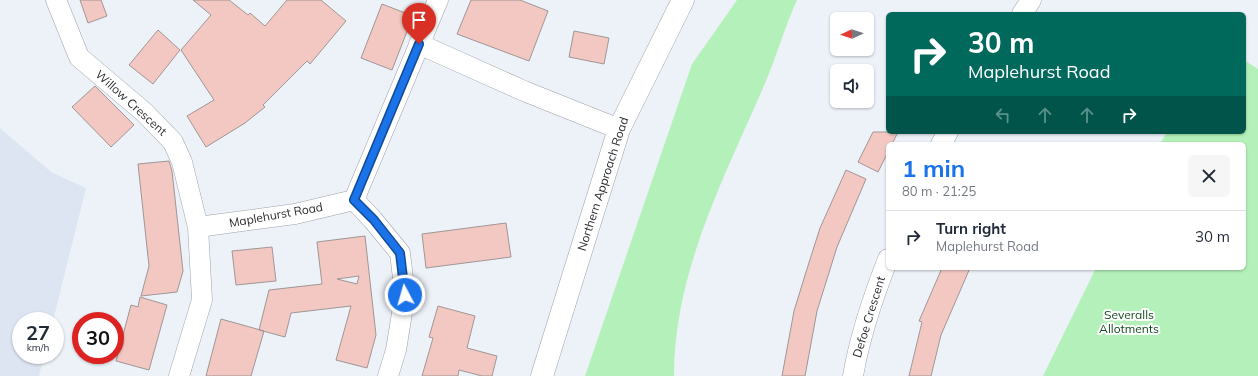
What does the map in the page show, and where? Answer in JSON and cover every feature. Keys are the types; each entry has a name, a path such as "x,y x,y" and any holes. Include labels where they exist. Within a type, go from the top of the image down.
{"main road":[{"name":"Northern Approach Road","path":"542,376 619,129 683,0"}],"street":[{"name":"Willow Crescent","path":"56,0 79,57 145,114 173,142 182,162 198,228 202,300 179,376"},
{"path":"388,376 396,350 405,295 400,253 374,220 354,200 438,0"},
{"path":"1023,12 1031,0"},
{"path":"419,44 524,91 619,129"},
{"name":"Maplehurst Road","path":"198,228 295,214 354,200"},
{"name":"Defoe Crescent","path":"853,376 856,357 870,305 886,264"}],"shaded area":[{"path":"0,128 51,172 86,188 55,312 12,312 12,364 42,364 39,376 0,376"}],"green space":[{"path":"737,0 797,0 768,77 717,192 692,264 682,300 676,338 674,376 585,376 692,64"},
{"name":"Severalls Allotments","path":"1246,61 1258,69 1258,376 1043,376 1095,270 1246,270 1246,142 1161,142 1166,134 1246,134"}],"building":[{"path":"80,0 101,0 107,16 88,23"},
{"path":"193,0 229,0 248,15 250,13 265,26 287,0 321,0 346,21 310,64 307,61 263,105 265,107 245,123 206,147 187,116 214,100 181,50 211,15"},
{"path":"471,0 520,0 548,11 529,61 457,34"},
{"path":"382,4 413,16 392,70 361,58"},
{"path":"158,30 180,50 153,84 129,65"},
{"path":"574,31 609,38 604,64 569,57"},
{"path":"95,86 134,125 111,147 72,107"},
{"path":"873,132 897,134 893,142 886,142 886,156 878,172 858,162"},
{"path":"169,161 172,171 183,271 177,292 141,296 149,266 138,164"},
{"path":"846,170 866,179 837,247 817,311 805,376 782,376 794,311 806,272 820,228"},
{"path":"506,223 511,257 426,268 422,234"},
{"path":"365,236 376,335 367,368 336,360 351,306 291,313 285,337 259,330 269,290 322,284 317,242","holes":["359,276 357,284 337,279"]},
{"path":"272,247 276,281 236,285 232,251"},
{"path":"941,270 969,270 941,335 931,376 909,376 922,322 919,321"},
{"path":"140,297 167,305 149,370 124,363 124,331 131,305 138,307"},
{"path":"438,306 475,316 467,348 497,356 492,376 482,376 459,370 458,376 422,376 433,338 429,337"},
{"path":"221,319 264,331 251,376 206,376"}],"route":[{"path":"405,295 400,253 374,220 354,200 419,44"}]}
